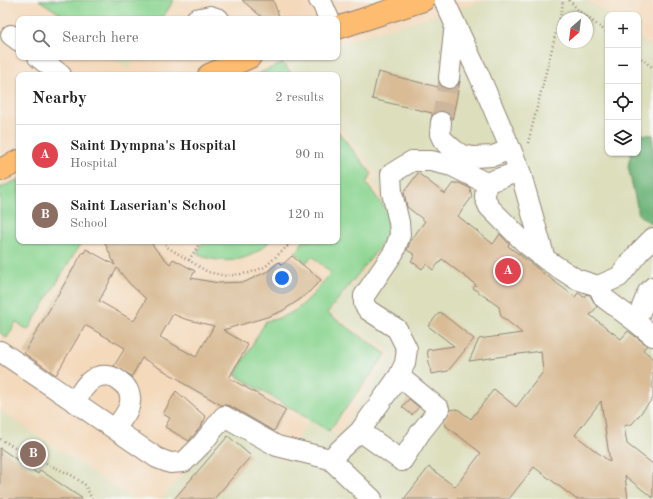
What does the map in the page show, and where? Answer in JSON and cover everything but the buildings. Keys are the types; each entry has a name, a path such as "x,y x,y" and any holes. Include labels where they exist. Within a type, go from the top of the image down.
{"main road":[{"path":"340,27 423,0"},
{"path":"216,72 242,60"},
{"path":"0,170 16,162"}],"street":[{"path":"319,0 322,3 328,16"},
{"path":"444,0 520,169 544,258"},
{"path":"449,78 455,23"},
{"path":"42,60 57,72"},
{"path":"441,122 440,134 443,140 462,155 474,157 493,156 511,149"},
{"path":"330,459 360,431 399,376 405,363 407,349 397,329 368,310 364,304 364,296 394,252 400,235 399,222 392,193 391,174 412,161 431,161 452,166 486,183 520,169"},
{"path":"486,183 485,198 489,207 526,244 576,279 598,286 619,277 639,252 653,238"},
{"path":"598,286 604,298 653,336"},
{"path":"636,322 648,292 653,287"},
{"path":"0,351 157,458 170,462 184,462 224,416 277,446 330,459 372,499"},
{"path":"74,402 87,384 95,377 105,374 118,380 128,390 130,402 126,412 115,429"},
{"path":"360,431 402,460 420,433 439,409 399,376"}],"path":[{"path":"520,169 525,157 563,0"},
{"path":"570,0 579,11 605,31"},
{"path":"641,58 653,68"},
{"path":"165,244 167,247 208,272 226,276 249,273 265,267 288,246 285,244"},
{"path":"189,260 199,244"},
{"path":"0,439 73,476 84,485 92,499"}],"shaded area":[{"path":"487,0 587,0 605,13 605,156 641,156 641,39 653,48 653,499 161,499 227,423 283,460 310,419 338,436 392,353 330,312 397,231 395,212 373,181 379,176 340,128 340,72 295,72 285,60 340,60 340,43"},
{"path":"116,60 135,60 129,69"},
{"path":"0,410 132,499 0,499"}],"green space":[{"path":"39,0 174,0 164,16 63,16"},
{"path":"283,63 290,72 262,72"},
{"path":"340,134 372,174 366,183 387,211 391,224 387,238 327,313 386,354 329,431 235,375 266,321 287,315 296,310 310,297 331,273 312,256 306,263 295,252 299,249 302,244 340,244"},
{"path":"641,134 653,135 653,225 639,215 628,166 630,156 641,156"},
{"path":"16,180 16,244 80,244 28,330 16,322 7,338 0,333 0,188"},
{"path":"202,244 267,244 254,253 245,257 228,261 198,255 198,251"}],"tunnel":[{"path":"441,122 449,78"}],"place":[{"name":"Saint Dympna's Hospital","path":"508,271"},
{"name":"Saint Laserian's School","path":"33,454"}]}
